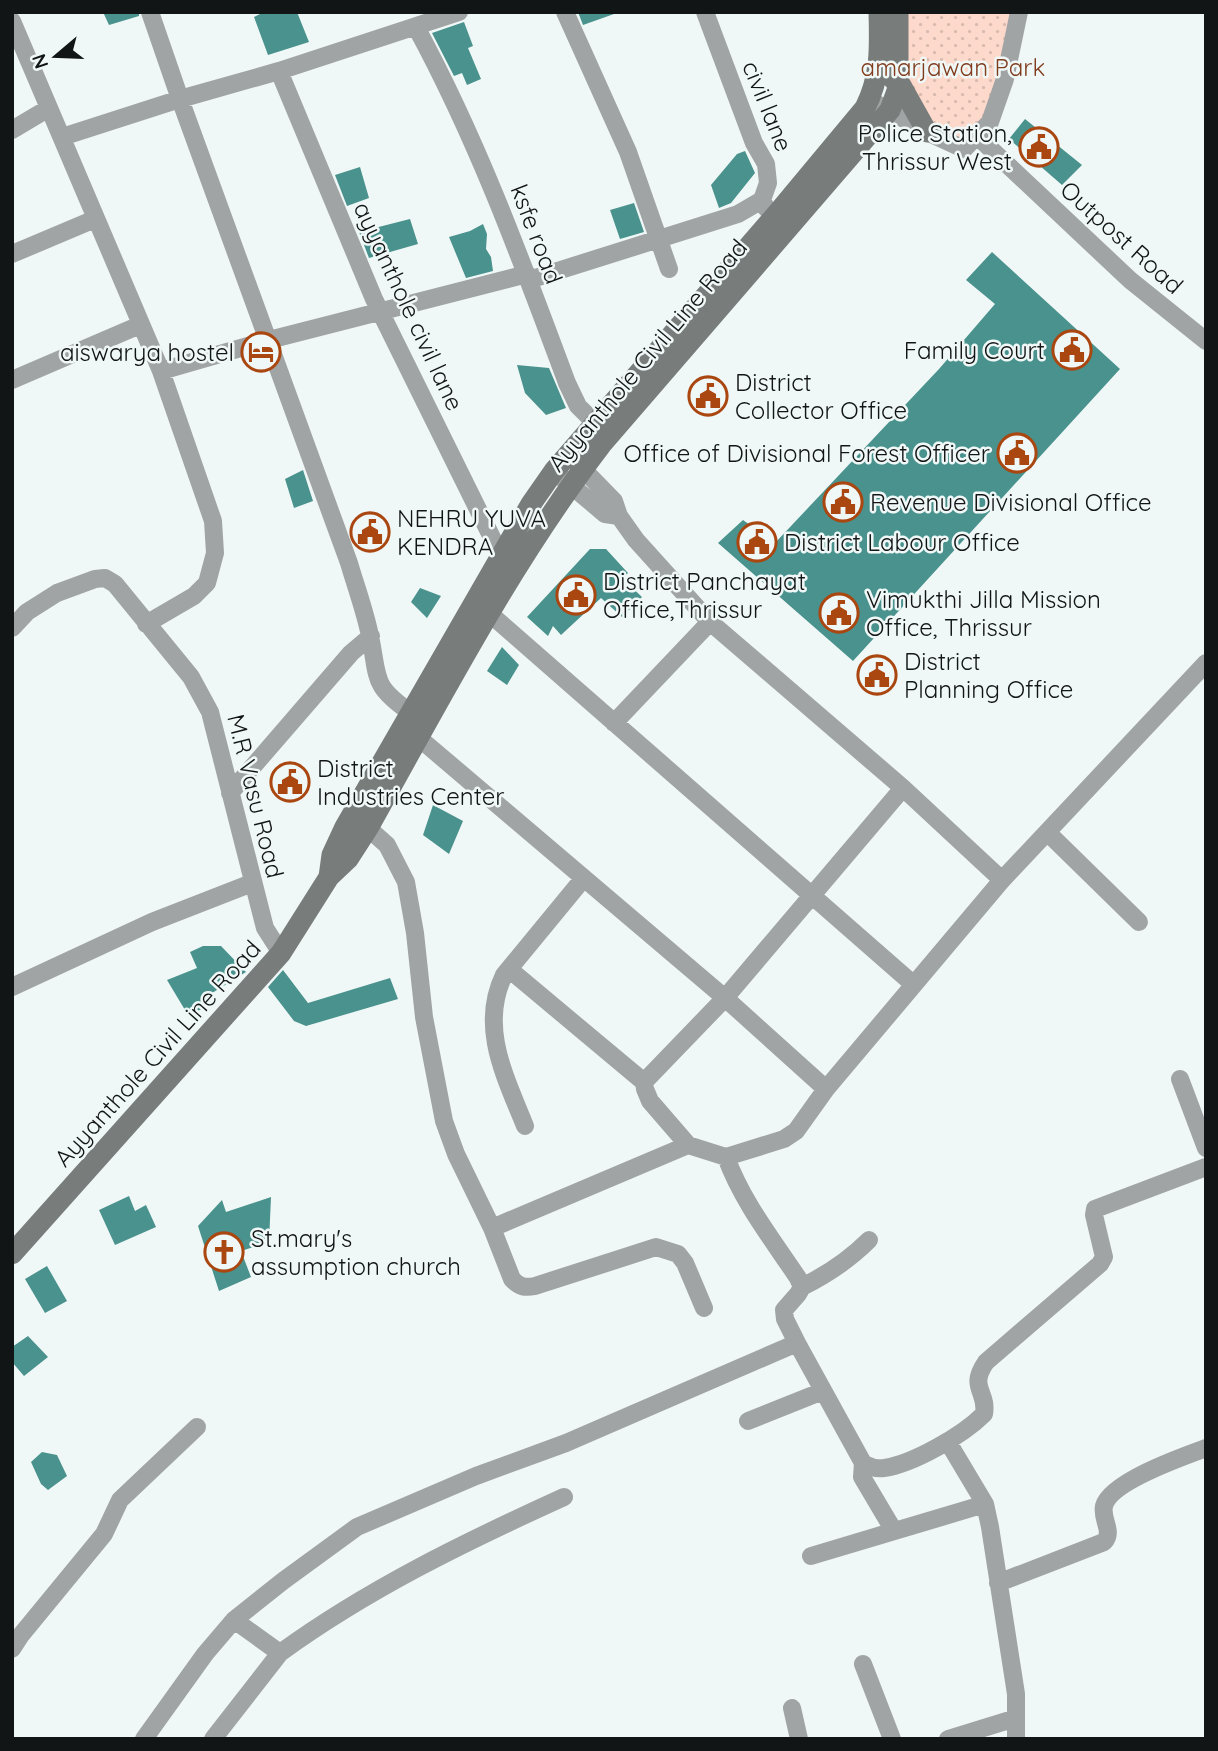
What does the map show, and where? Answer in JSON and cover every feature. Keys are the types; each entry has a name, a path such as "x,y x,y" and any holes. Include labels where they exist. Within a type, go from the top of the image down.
{"main road":[{"name":"Ayyanthole Civil Line Road","path":"12,1254 281,953 329,877 348,859 368,828 411,726 531,505 601,445 778,211 890,110 897,90 888,77 880,49 879,12"},
{"name":"Ayyanthole Civil Line Road","path":"329,877 332,855 345,827 489,613 595,423 847,130 888,77 898,12"},
{"path":"888,77 927,132"}],"street":[{"path":"150,12 349,563 370,636 373,662 383,689 411,726 826,1089"},
{"path":"62,137 279,71 459,12"},
{"name":"civil lane","path":"705,12 754,143 766,164 768,183 778,211"},
{"path":"870,100 964,149 990,122 1005,79 1019,12"},
{"path":"567,17 620,130 669,270"},
{"path":"12,21 161,371 213,521 215,553 207,583 194,596 146,624"},
{"name":"ksfe road","path":"416,27 435,61 505,216 567,383 578,406 595,423"},
{"name":"ayyanthole civil lane","path":"279,71 382,313 502,558"},
{"path":"12,130 49,108"},
{"name":"Outpost Road","path":"978,137 1130,280 1206,341"},
{"path":"161,371 269,340 528,277 738,214 778,211"},
{"path":"12,254 95,219"},
{"path":"12,380 140,325"},
{"path":"569,470 614,501 619,516 636,540 710,622 904,788 1002,880"},
{"name":"M.R Vasu Road","path":"12,628 27,612 57,593 95,579 105,578 115,584 191,677 210,712 265,928 281,953"},
{"path":"489,613 913,984"},
{"path":"614,723 710,622"},
{"path":"230,793 351,653 370,636"},
{"path":"510,970 644,1082 650,1101 688,1145 726,1157 790,1135 1002,880 1206,663"},
{"path":"644,1082 725,998 904,788"},
{"path":"368,828 387,845 407,883 424,1017 444,1121 456,1154 492,1228 506,1269 517,1285 527,1288 535,1286 656,1247 678,1254 685,1263 704,1308"},
{"path":"1046,832 1139,922"},
{"path":"525,1126 494,1043 492,1027 495,994 504,975 583,879"},
{"path":"12,987 152,922 252,883"},
{"path":"1180,1079 1206,1149"},
{"path":"492,1228 688,1145"},
{"path":"726,1157 740,1190 802,1287"},
{"path":"863,1463 874,1468 885,1468 948,1441 984,1414 985,1406 977,1384 979,1372 985,1362 1100,1264 1104,1256 1094,1215 1095,1209 1206,1167"},
{"path":"870,1240 837,1268 802,1287 784,1310 785,1319 797,1343 863,1463 862,1477 894,1531"},
{"path":"144,1739 205,1654 234,1620 357,1527 476,1476 566,1443 797,1343"},
{"path":"748,1421 823,1391"},
{"path":"12,1649 104,1534 120,1500 197,1427"},
{"path":"948,1441 985,1504 1013,1666 1016,1739"},
{"path":"998,1583 1104,1542 1109,1532 1104,1517 1104,1504 1109,1498 1149,1470 1206,1448"},
{"path":"213,1739 280,1653 327,1619 457,1546 564,1497"},
{"path":"811,1556 985,1504"},
{"path":"234,1620 280,1653"},
{"path":"863,1664 892,1739"},
{"path":"792,1708 799,1739"},
{"path":"948,1739 1016,1718"}],"green space":[{"name":"amarjawan Park","path":"898,12 1018,12 1005,79 965,149 928,131 900,81"}],"building":[{"path":"103,12 139,12 139,16 109,25"},
{"path":"264,12 297,12 309,42 268,55 254,17"},
{"path":"578,12 614,12 614,14 583,25"},
{"path":"464,22 473,46 468,48 481,79 467,85 462,73 454,76 432,33"},
{"name":"Police Station, Thrissur West","path":"1025,119 1082,165 1062,185 1009,139"},
{"path":"745,151 755,173 731,203 719,208 711,185 737,154"},
{"path":"360,167 369,198 347,206 335,175"},
{"path":"634,203 644,232 620,239 610,210"},
{"path":"410,219 418,244 369,258 359,232"},
{"path":"483,224 487,234 486,249 491,257 493,271 466,278 449,237"},
{"path":"992,252 1120,369 853,661 718,543 743,520 775,543 939,369 995,304 966,280"},
{"path":"517,365 549,368 566,408 546,415 525,393"},
{"path":"303,470 313,501 294,508 285,479"},
{"name":"District Panchayat Office,Thrissur","path":"590,549 606,549 628,573 622,578 642,597 622,617 601,598 561,635 553,626 548,636 527,617"},
{"path":"420,588 441,596 427,618 411,602"},
{"path":"502,647 519,665 507,685 487,671"},
{"path":"433,805 463,821 449,854 423,835"},
{"path":"203,946 221,946 246,972 204,998 209,1006 188,1015 167,980 197,968 190,952"},
{"path":"283,970 308,1003 390,978 398,999 306,1026 294,1021 268,987"},
{"path":"129,1196 135,1211 146,1205 156,1227 115,1245 99,1210"},
{"name":"St.mary's assumption church","path":"271,1197 269,1242 241,1251 251,1277 219,1291 198,1226 222,1200 226,1212"},
{"path":"47,1266 67,1301 45,1313 25,1279"},
{"path":"28,1336 48,1357 24,1376 12,1362 12,1347"},
{"path":"42,1452 57,1455 67,1476 48,1490 41,1484 31,1462"}],"place":[{"name":"Police Station, Thrissur West","path":"1039,147"},
{"name":"Family Court","path":"1072,350"},
{"name":"aiswarya hostel","path":"261,352"},
{"name":"District Collector Office","path":"708,396"},
{"name":"Office of Divisional Forest Officer","path":"1017,453"},
{"name":"Revenue Divisional Office","path":"843,502"},
{"name":"NEHRU YUVA KENDRA","path":"370,532"},
{"name":"District Labour Office","path":"757,542"},
{"name":"District Panchayat Office,Thrissur","path":"576,595"},
{"name":"Vimukthi Jilla Mission Office, Thrissur","path":"839,613"},
{"name":"District Planning Office","path":"877,675"},
{"name":"District Industries Center","path":"290,782"},
{"name":"St.mary's assumption church","path":"224,1252"}]}
